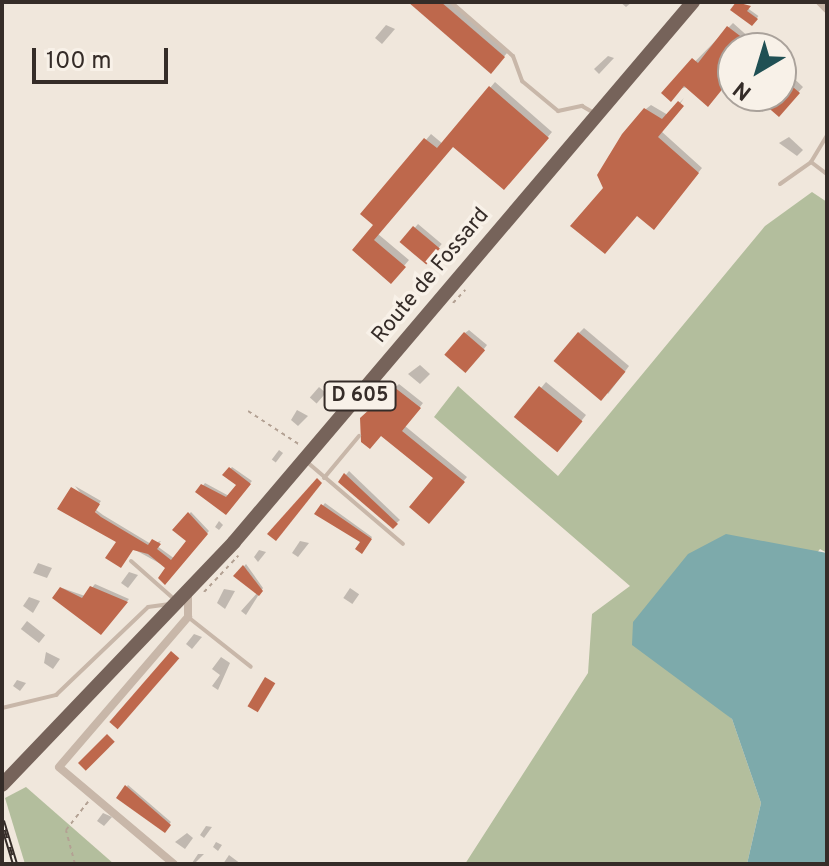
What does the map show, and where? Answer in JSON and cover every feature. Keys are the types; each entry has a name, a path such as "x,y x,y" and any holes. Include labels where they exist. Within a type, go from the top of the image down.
{"main road":[{"name":"Route de Fossard","path":"7,780 174,604 308,456 693,2"}],"street":[{"path":"820,2 827,9"},
{"path":"174,864 59,767 188,617 187,590"}],"lane":[{"path":"451,2 513,56 522,81 558,111 582,106 596,114"},
{"path":"780,184 811,162 827,135"},
{"path":"811,162 827,174"},
{"path":"324,478 359,436"},
{"path":"308,456 324,478 403,544"},
{"path":"131,561 174,604"},
{"path":"2,708 46,701 148,607 174,604"},
{"path":"188,617 251,667"}],"path":[{"path":"248,411 308,456"},
{"path":"75,864 66,830 93,796"}],"green space":[{"path":"812,192 827,202 827,553 820,549 704,694 732,719 761,803 747,864 465,864 588,673 592,614 630,586 434,417 458,386 558,476 765,226"},
{"path":"26,787 114,864 25,864 5,798"}],"water":[{"path":"726,534 827,553 827,864 747,864 761,803 732,719 632,645 633,622 688,554"}],"building":[{"path":"408,2 441,2 505,57 491,74"},
{"path":"736,2 751,6 747,11 758,19 752,26 730,10"},
{"path":"717,39 717,96 708,107 684,86 671,102 661,93 692,58 698,63"},
{"path":"489,86 549,138 504,190 453,147 374,240 406,267 391,284 352,250 373,225 360,214 424,138 437,148"},
{"path":"678,101 684,106 658,137 699,173 654,230 637,216 605,254 570,226 603,188 597,175 622,134 644,108 662,119"},
{"path":"413,226 440,248 426,265 400,242"},
{"path":"464,332 485,350 465,373 444,355"},
{"path":"578,332 625,372 601,401 554,361"},
{"path":"539,386 583,421 557,452 514,417"},
{"path":"394,387 421,408 402,431 465,482 429,524 409,507 433,478 381,436 370,449 361,442 360,418"},
{"path":"229,467 251,484 226,515 195,492 201,484 226,497 236,485 222,475"},
{"path":"344,473 398,524 393,529 338,482"},
{"path":"317,478 322,483 276,541 267,534"},
{"path":"71,487 100,504 95,512 101,517 148,545 152,539 161,544 157,549 171,560 186,541 172,530 188,512 208,534 165,585 158,578 165,568 148,554 133,550 121,568 105,558 116,542 57,509"},
{"path":"321,504 372,539 362,554 355,549 360,542 314,514"},
{"path":"243,565 263,591 259,596 233,576"},
{"path":"90,586 128,602 101,635 52,598 60,587 82,598"},
{"path":"171,651 179,658 118,729 109,722"},
{"path":"265,677 275,683 258,712 247,706"},
{"path":"107,734 115,742 86,771 78,763"},
{"path":"125,785 171,825 165,833 116,798"}],"railway":[{"path":"2,821 15,864"}]}
